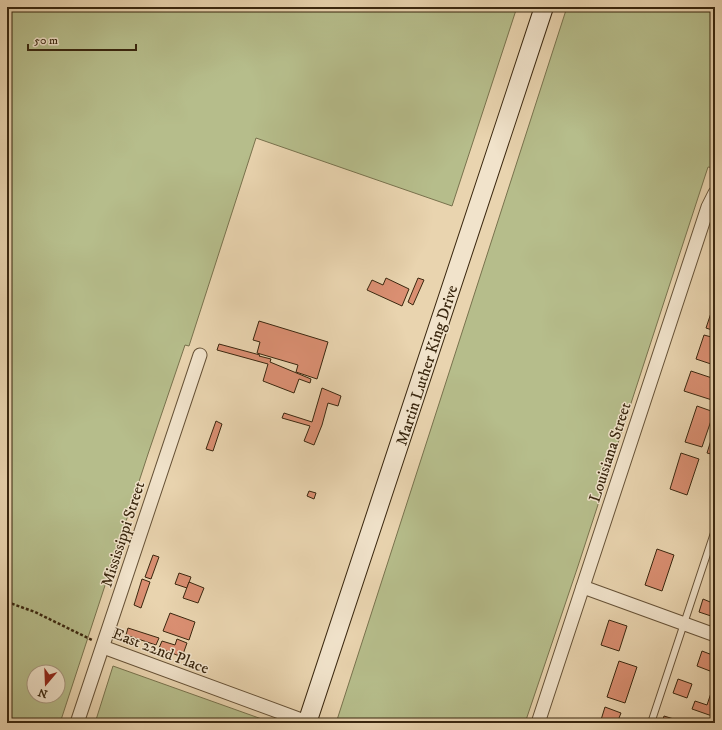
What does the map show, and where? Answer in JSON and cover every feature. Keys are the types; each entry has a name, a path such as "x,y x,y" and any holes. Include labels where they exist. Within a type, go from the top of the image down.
{"main road":[{"name":"Martin Luther King Drive","path":"307,723 544,7"}],"street":[{"name":"Louisiana Street","path":"538,723 708,207 715,193"},
{"name":"Mississippi Street","path":"77,723 200,356"},
{"path":"583,587 715,635"},
{"name":"East 22nd Place","path":"103,647 307,723"}],"lane":[{"path":"651,723 715,530"}],"path":[{"name":"East 22nd Place","path":"7,602 45,616 89,638 103,647"}],"green space":[{"path":"7,7 517,7 452,206 256,138 189,346 185,345 60,723 7,723"},
{"path":"567,7 715,7 715,168 708,167 578,566 525,723 336,723"},
{"path":"113,666 273,723 95,723"}],"building":[{"path":"386,278 409,289 402,306 367,290 372,280 383,285"},
{"path":"418,278 424,280 413,305 408,302"},
{"path":"715,304 715,331 706,328"},
{"path":"259,321 328,342 317,379 296,372 298,365 257,353 260,342 253,340"},
{"path":"704,335 715,338 714,365 696,359"},
{"path":"219,344 271,359 270,362 311,379 310,383 299,379 294,393 263,381 268,364 217,350"},
{"path":"691,371 715,379 715,390 712,400 684,391"},
{"path":"322,388 341,396 338,406 328,403 322,425 314,445 304,441 310,426 282,418 284,413 312,422"},
{"path":"697,406 714,412 702,447 685,442"},
{"path":"216,421 222,424 213,451 206,449"},
{"path":"715,434 715,455 707,453 712,437 714,437"},
{"path":"681,453 699,459 687,495 670,489"},
{"path":"309,491 316,493 314,499 307,496"},
{"path":"657,549 674,555 662,591 645,585"},
{"path":"153,555 159,557 151,579 145,577"},
{"path":"715,567 715,582 711,580"},
{"path":"179,573 191,577 187,588 175,584"},
{"path":"142,579 150,582 141,608 134,605"},
{"path":"189,582 204,588 198,603 183,598"},
{"path":"703,599 715,604 711,616 699,612"},
{"path":"170,613 195,622 189,640 163,631"},
{"path":"609,620 627,626 619,651 601,645"},
{"path":"128,628 159,638 156,645 126,635"},
{"path":"177,639 187,643 182,657 159,648 162,641 175,645"},
{"path":"702,651 715,656 710,671 697,666"},
{"path":"619,661 637,667 625,703 607,697"},
{"path":"678,679 692,684 687,698 673,693"},
{"path":"711,693 715,694 715,717 692,709 695,701 707,705"},
{"path":"605,707 621,713 617,723 600,723"},
{"path":"664,716 677,720 677,723 662,723"}]}
